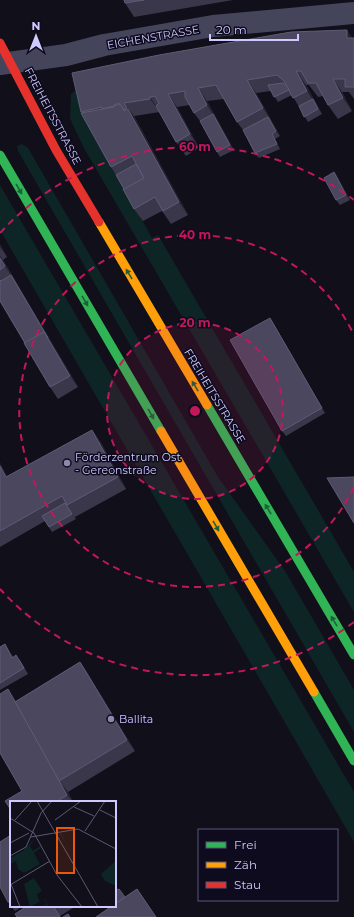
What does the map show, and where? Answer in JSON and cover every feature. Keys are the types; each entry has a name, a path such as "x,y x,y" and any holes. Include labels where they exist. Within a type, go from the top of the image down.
{"main road":[{"name":"FREIHEITSSTRASSE","path":"4,56 56,150 354,655"},
{"path":"0,155 354,761"}],"street":[{"name":"EICHENSTRASSE","path":"4,56 66,55 104,45 213,26 354,13"}],"green space":[{"path":"81,86 90,126 152,238 158,235 354,572 354,612 85,150 70,119 71,94"},
{"path":"22,144 28,148 218,477 285,571 354,690 354,732 18,151 17,146"},
{"path":"0,185 354,792 354,842 0,230"}],"building":[{"path":"124,0 144,0 125,3"},
{"path":"347,30 347,38 354,38 354,87 345,87 345,79 333,79 343,98 328,105 316,83 308,83 301,71 296,71 307,91 293,98 284,81 277,75 247,80 263,108 237,122 216,85 198,88 207,105 194,113 185,97 185,91 168,94 190,134 176,142 156,106 159,103 155,96 150,97 150,99 124,103 127,108 123,110 119,103 102,109 102,107 81,112 72,73 159,55 291,32"},
{"path":"283,83 289,90 274,97 268,85"},
{"path":"313,99 318,109 304,117 299,106"},
{"path":"120,104 124,111 128,109 179,202 163,211 155,197 134,209 123,189 144,178 132,156 111,167 81,113 114,107"},
{"path":"213,114 230,145 217,152 200,121"},
{"path":"268,117 276,131 272,134 277,144 255,153 243,130"},
{"path":"136,164 144,178 124,189 116,175"},
{"path":"334,172 346,195 336,200 324,178"},
{"path":"0,258 5,266 0,270"},
{"path":"11,275 48,338 44,332 25,343 0,301 0,280 1,281"},
{"path":"270,318 322,408 282,431 230,340"},
{"path":"44,332 70,376 50,387 24,343"},
{"path":"92,430 118,477 67,505 62,496 0,531 0,466 6,477"},
{"path":"354,477 354,523 327,478"},
{"path":"65,503 72,514 49,527 42,516"},
{"path":"5,644 12,658 16,655 24,668 0,683 0,647"},
{"path":"80,662 127,740 59,781 15,702"},
{"path":"8,689 67,795 58,801 10,801 10,808 5,801 22,791 0,753 0,694"},
{"path":"10,836 10,901 8,902 0,887 0,842"},
{"path":"119,889 125,897 116,903 116,890"},
{"path":"137,889 156,917 96,917 111,907 116,907 116,903"},
{"path":"26,907 54,907 60,917 17,917 15,914"},
{"path":"68,914 70,917 63,917"}],"traffic: fast":[{"path":"0,155 161,431"},
{"path":"207,405 354,655"},
{"path":"314,692 354,761"}],"traffic: slow":[{"path":"99,222 207,405"},
{"path":"161,431 314,692"}],"traffic: jam":[{"path":"0,43 56,150 99,222"}],"place":[{"name":"Förderzentrum Ost - Gereonstraße","path":"67,463"},
{"name":"Ballita","path":"111,719"}]}
